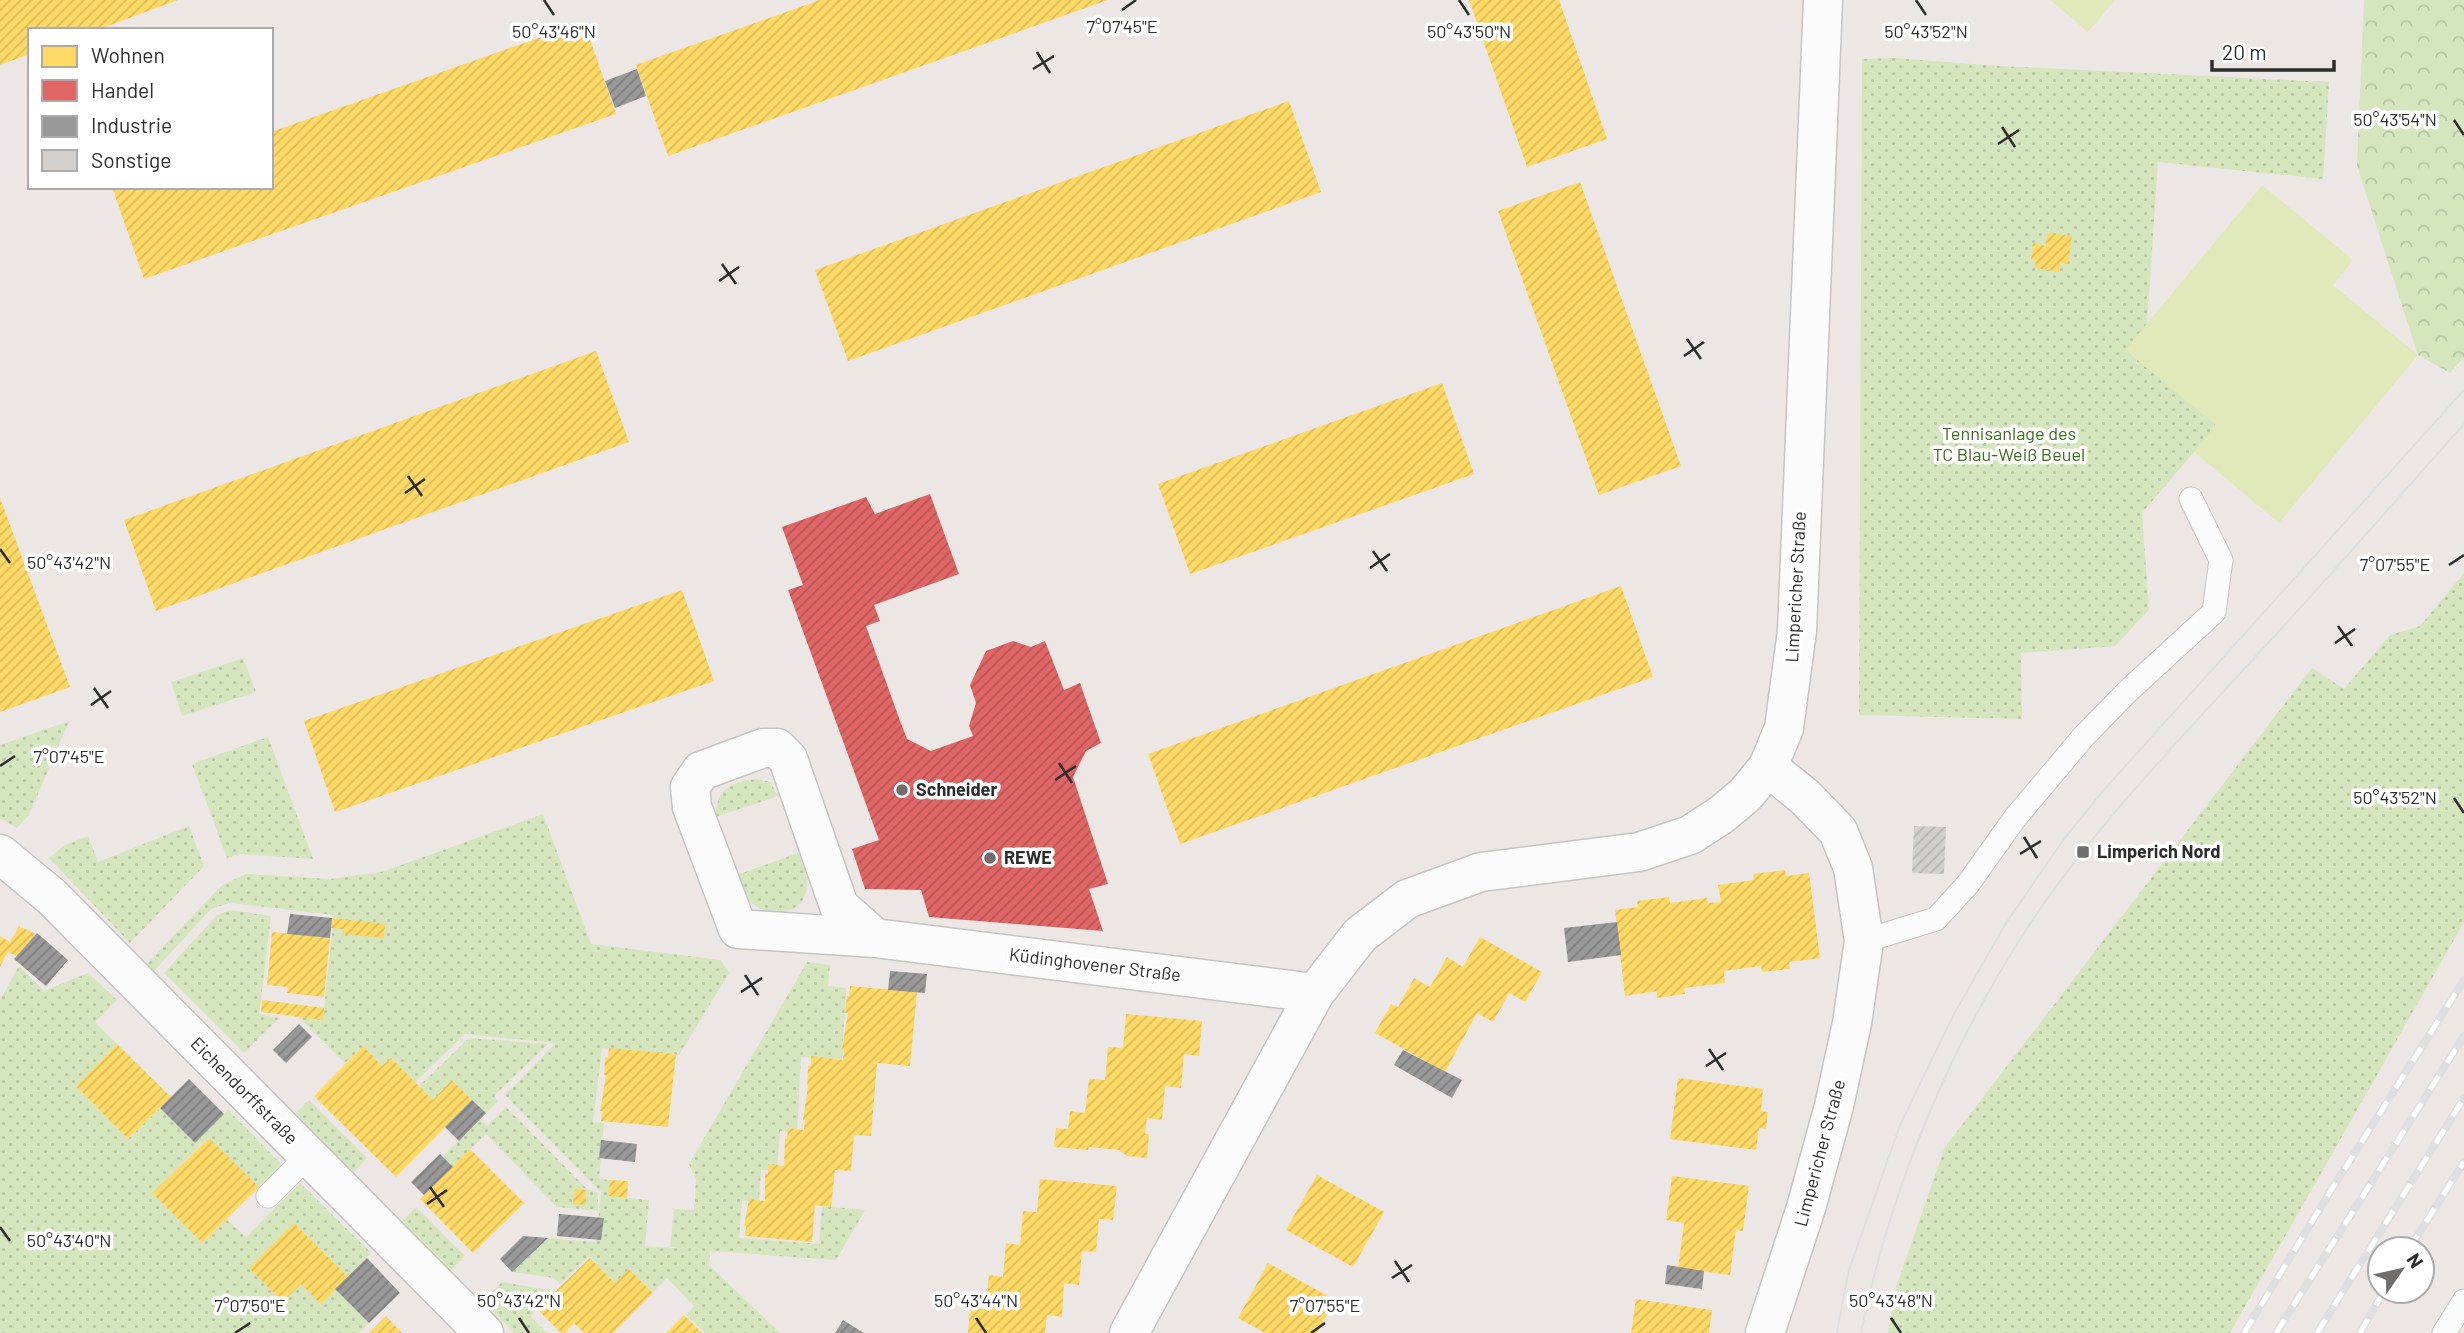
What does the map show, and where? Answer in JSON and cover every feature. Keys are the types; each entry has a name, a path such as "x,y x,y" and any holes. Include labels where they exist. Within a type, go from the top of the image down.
{"street":[{"name":"Limpericher Straße","path":"1765,1333 1806,1208 1834,1106 1852,1023 1864,941 1853,868 1838,831 1805,797 1768,767 1784,728 1797,631 1824,0"},
{"name":"Küdinghovener Straße","path":"875,938 839,906 788,759 777,748 763,748 701,771 690,787 692,807 738,929 875,938 1315,993"},
{"path":"1129,1333 1315,993 1360,936 1407,900 1481,873 1639,852 1690,835 1745,795 1768,767"},
{"name":"Eichendorffstraße","path":"0,854 51,896 484,1333"}],"lane":[{"path":"1864,941 1936,919 1968,884 2015,818 2084,736 2128,691 2214,612 2221,560 2191,499"},
{"path":"268,1196 308,1156"},
{"path":"2444,1333 2464,1301"}],"green space":[{"path":"2050,0 2115,0 2088,32"},
{"path":"2364,0 2464,0 2464,357 2450,373 2418,355 2357,166"},
{"name":"Tennisanlage des TC Blau-Weiß Beuel","path":"1893,58 1999,66 2329,82 2323,179 2158,162 2147,324 2126,350 2217,425 2142,513 2149,610 2115,646 2021,653 2022,719 1859,715 1862,59"},
{"path":"2262,185 2353,260 2333,285 2418,355 2279,523 2194,452 2216,425 2125,350"},
{"path":"2464,573 2464,922 2230,1333 1888,1333 1896,1287 1945,1147 2312,668 2344,689 2390,635 2420,626"},
{"path":"243,658 256,692 182,716 171,682"},
{"path":"69,721 29,815 17,828 0,818 0,745"},
{"path":"268,737 313,859 240,854 227,858 192,764"},
{"path":"757,779 770,782 778,796 716,817 718,800 727,789 740,782"},
{"path":"543,814 591,944 721,960 729,973 679,1055 602,1048 593,1122 604,1123 599,1179 610,1180 608,1196 649,1200 645,1246 700,1250 670,1247 674,1209 694,1210 696,1179 689,1164 807,962 830,965 828,986 846,988 842,1059 801,1057 797,1132 780,1131 777,1170 761,1170 759,1202 742,1201 739,1238 819,1244 822,1206 865,1210 836,1260 710,1251 709,1265 780,1333 705,1333 686,1315 694,1306 667,1278 653,1292 631,1271 617,1285 589,1256 560,1284 554,1278 512,1272 548,1238 596,1242 601,1192 505,1095 556,1043 465,1034 415,1082 391,1058 382,1066 363,1047 345,1063 298,1017 323,1019 334,915 229,903 211,909 153,972 146,965 221,886 246,874 330,879 382,872"},
{"path":"189,826 204,866 130,943 49,858 65,845 88,836 98,862"},
{"path":"798,853 807,881 805,895 800,903 793,909 775,912 749,900 737,875"},
{"path":"230,910 271,916 259,1014 279,1018 244,1053 164,973 217,915"},
{"path":"19,966 44,991 88,973 117,1000 95,1022 117,1044 76,1086 128,1139 160,1108 195,1143 228,1110 282,1165 259,1187 208,1138 152,1193 202,1243 226,1219 246,1237 300,1183 371,1253 348,1277 294,1223 249,1268 283,1302 301,1284 335,1289 369,1323 359,1333 0,1333 0,1000"},
{"path":"469,1038 548,1044 494,1096 498,1101 486,1113 452,1080 433,1100 419,1086"},
{"path":"309,1100 367,1158 353,1173 294,1115"},
{"path":"506,1107 587,1189 598,1193 598,1211 557,1207 486,1134 453,1166 443,1156 480,1119 487,1126"},
{"path":"416,1207 465,1256 451,1270 402,1221"},
{"path":"502,1282 552,1293 530,1316 547,1333 514,1333 483,1301"}],"building: Wohnen":[{"path":"0,0 178,0 102,28 28,28 28,55 0,65"},
{"path":"820,0 1108,0 668,156 636,65"},
{"path":"1469,0 1559,0 1607,139 1527,167"},
{"path":"584,22 616,114 144,279 113,189 273,189 273,131"},
{"path":"1289,101 1321,192 848,361 815,270"},
{"path":"1580,182 1681,466 1599,495 1498,211"},
{"path":"2048,233 2072,236 2068,264 2060,263 2059,272 2035,268 2036,260 2031,259 2033,243 2046,246"},
{"path":"596,351 629,442 156,611 124,520"},
{"path":"1442,383 1474,474 1190,574 1158,484"},
{"path":"0,498 70,687 0,712"},
{"path":"1621,586 1653,677 1180,844 1148,754"},
{"path":"682,590 714,681 335,812 304,721"},
{"path":"1785,870 1786,876 1809,873 1820,958 1789,962 1790,969 1762,972 1761,966 1724,971 1725,983 1684,988 1685,994 1657,998 1657,991 1625,996 1615,910 1638,907 1637,901 1669,897 1670,903 1707,898 1708,903 1721,902 1718,885 1754,880 1753,874"},
{"path":"332,918 385,924 384,938 343,934 343,929 331,928"},
{"path":"19,926 36,934 17,956 8,952 0,967 0,936 10,942"},
{"path":"272,932 330,938 324,997 287,993 288,987 267,985"},
{"path":"1480,937 1542,972 1525,1002 1509,993 1493,1022 1477,1013 1445,1072 1375,1033 1391,1004 1398,1007 1414,978 1430,987 1447,957 1463,967"},
{"path":"850,986 917,992 910,1066 877,1063 871,1136 854,1135 851,1171 835,1170 831,1207 815,1205 812,1242 745,1236 749,1199 765,1201 765,1173 768,1174 768,1164 784,1166 788,1128 804,1130 811,1056 843,1060 842,1049 848,1013 845,1013"},
{"path":"262,1000 324,1008 323,1020 261,1012"},
{"path":"1126,1014 1202,1021 1199,1056 1184,1054 1181,1088 1165,1086 1162,1120 1147,1118 1147,1158 1127,1156 1119,1150 1054,1147 1056,1128 1068,1129 1070,1111 1085,1113 1089,1079 1105,1080 1108,1047 1123,1048"},
{"path":"117,1044 171,1097 128,1139 76,1086"},
{"path":"363,1046 382,1066 391,1058 433,1100 452,1080 472,1100 396,1177 314,1096"},
{"path":"609,1048 676,1054 668,1127 601,1121 606,1075 605,1057 608,1058"},
{"path":"1678,1078 1763,1089 1761,1111 1768,1112 1766,1129 1759,1128 1756,1150 1670,1139"},
{"path":"209,1138 259,1187 202,1243 152,1193"},
{"path":"470,1149 524,1203 473,1253 420,1199"},
{"path":"1317,1175 1384,1212 1353,1267 1286,1230"},
{"path":"1672,1176 1749,1186 1743,1231 1736,1230 1730,1275 1678,1268 1684,1223 1666,1220"},
{"path":"1040,1179 1117,1186 1113,1220 1099,1219 1096,1252 1082,1251 1079,1285 1064,1283 1062,1317 1047,1315 1045,1333 968,1333 970,1308 985,1309 989,1275 1003,1277 1006,1243 1020,1245 1023,1211 1037,1212"},
{"path":"610,1180 628,1181 627,1198 608,1196"},
{"path":"575,1189 586,1190 585,1205 573,1204"},
{"path":"294,1223 348,1277 321,1304 301,1284 283,1302 249,1268"},
{"path":"590,1258 615,1283 629,1269 653,1293 613,1333 584,1333 574,1323 565,1333 561,1333 537,1309"},
{"path":"1268,1263 1335,1300 1317,1333 1265,1333 1238,1318"},
{"path":"1636,1299 1712,1310 1709,1333 1631,1333"},
{"path":"684,1315 702,1333 666,1333"},
{"path":"386,1316 402,1333 369,1333"}],"building: Handel":[{"path":"930,494 959,574 874,605 880,621 866,626 907,739 931,751 973,736 969,726 976,703 970,685 986,651 1013,641 1031,647 1045,641 1064,690 1080,683 1101,743 1086,751 1073,777 1108,884 1089,889 1103,931 929,917 921,890 865,889 852,849 879,840 788,590 803,585 782,527 866,497 875,514"}],"building: Industrie":[{"path":"637,69 646,96 615,108 605,81"},
{"path":"290,914 332,918 330,938 287,934"},
{"path":"1617,922 1621,955 1568,962 1564,928"},
{"path":"37,933 68,960 46,986 14,959"},
{"path":"890,971 927,974 925,993 888,990"},
{"path":"299,1024 312,1037 286,1063 273,1050"},
{"path":"1403,1050 1462,1080 1452,1098 1394,1065"},
{"path":"189,1079 224,1114 195,1143 160,1108"},
{"path":"472,1100 486,1113 459,1141 445,1127"},
{"path":"601,1140 637,1144 635,1162 599,1158"},
{"path":"440,1154 453,1167 424,1195 411,1182"},
{"path":"559,1214 604,1218 601,1240 557,1236"},
{"path":"523,1236 548,1238 512,1272 500,1259"},
{"path":"367,1258 400,1293 369,1323 335,1289"},
{"path":"1667,1265 1704,1271 1702,1289 1665,1284"},
{"path":"843,1320 864,1333 835,1333"}],"building: Sonstige":[{"path":"1914,826 1946,827 1944,874 1912,873"}],"tram line":[{"path":"1837,1333 1848,1273 1900,1125 1954,1014 2006,923 2064,839 2102,792 2464,390"},
{"path":"1861,1333 1887,1228 1924,1126 1970,1026 2024,933 2077,859 2134,790 2464,424"}],"railway":[{"path":"2244,1333 2464,980"},
{"path":"2276,1333 2464,1036"},
{"path":"2317,1333 2464,1098"},
{"path":"2418,1235 2464,1162"},
{"path":"2360,1333 2376,1305"}],"place":[{"name":"Schneider","path":"902,790"},
{"name":"Limperich Nord","path":"2083,852"},
{"name":"REWE","path":"990,858"}]}
